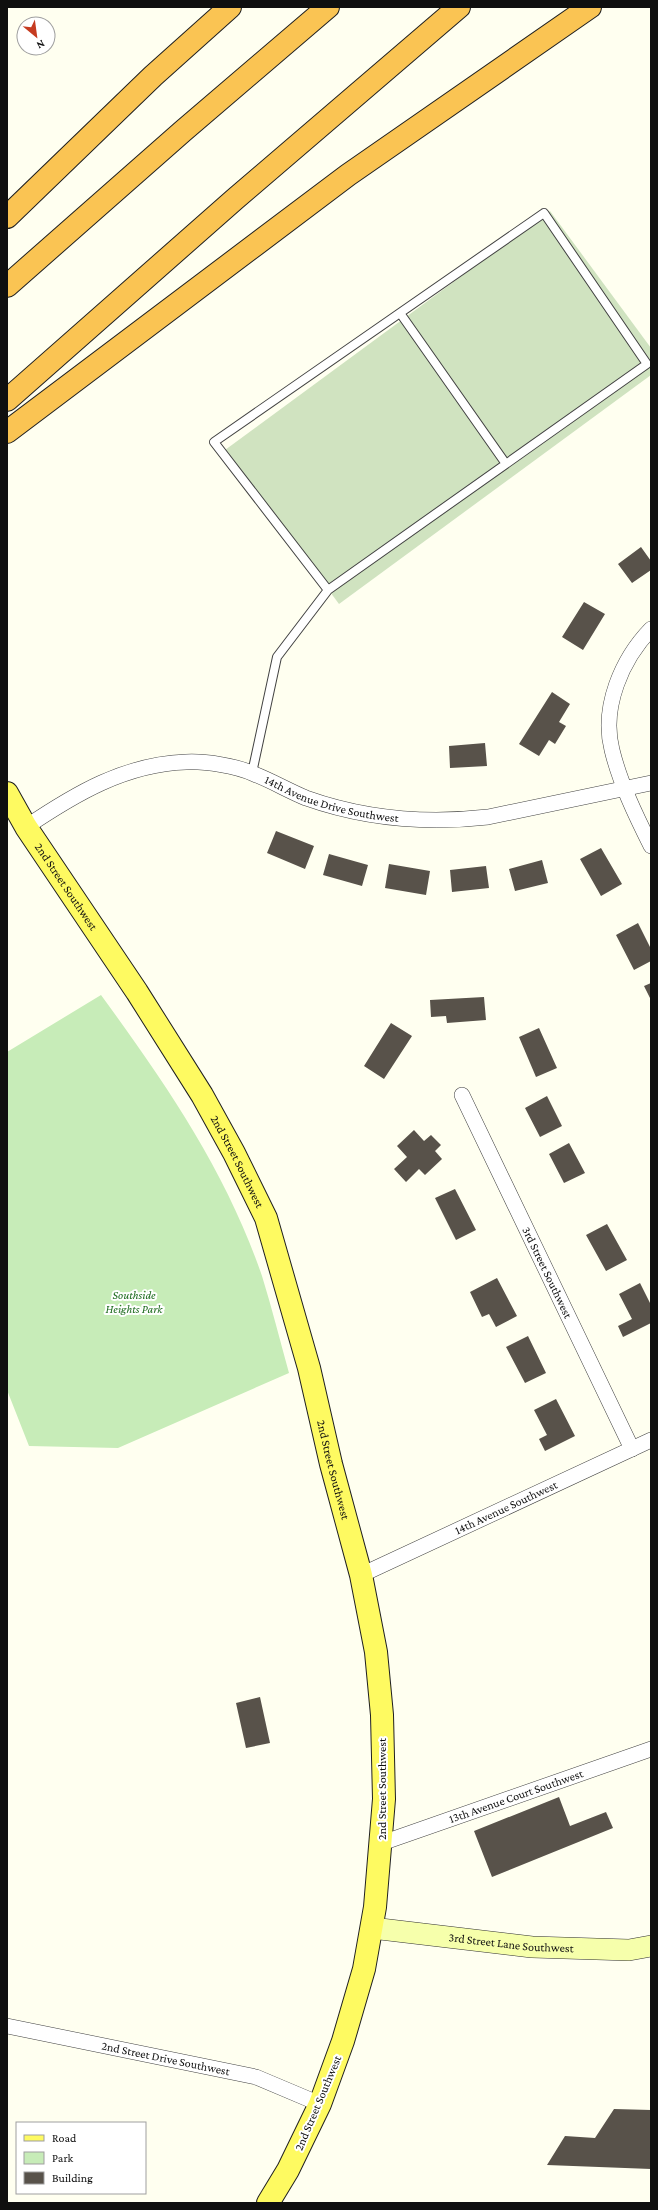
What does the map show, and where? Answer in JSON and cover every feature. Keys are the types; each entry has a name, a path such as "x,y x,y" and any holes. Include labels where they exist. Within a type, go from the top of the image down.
{"highway":[{"path":"7,217 153,76 230,7"},
{"path":"7,286 177,136 328,7"},
{"path":"7,400 229,205 459,7"},
{"path":"7,432 348,175 590,7"},
{"path":"524,53 604,7"}],"main road":[{"name":"2nd Street Southwest","path":"7,793 26,827 137,992 202,1095 234,1153 266,1218 309,1368 331,1464 361,1575 376,1652 382,1715 384,1799 382,1843 372,1928 364,1969 344,2041 320,2104 288,2170 268,2203"},
{"name":"3rd Street Lane Southwest","path":"372,1928 532,1947 629,1950 651,1946"}],"street":[{"path":"651,629 626,662 618,680 611,707 611,749 625,788 651,846"},
{"name":"14th Avenue Drive Southwest","path":"26,827 90,787 137,769 187,762 214,764 252,773 306,797 342,809 379,817 425,821 461,820 488,817 651,783"},
{"name":"3rd Street Southwest","path":"462,1095 632,1449"},
{"name":"14th Avenue Southwest","path":"361,1575 651,1440"},
{"name":"13th Avenue Court Southwest","path":"382,1843 651,1749"},
{"name":"2nd Street Drive Southwest","path":"7,2026 256,2077 320,2104"}],"lane":[{"path":"252,773 277,657 328,590 647,364 544,213 214,442 328,590"},
{"path":"400,313 506,464"}],"green space":[{"path":"550,211 651,348 651,375 339,604 225,450"},
{"name":"Southside Heights Park","path":"101,995 171,1095 212,1164 231,1200 262,1276 289,1373 118,1448 29,1446 7,1390 7,1052"}],"building":[{"path":"641,547 651,561 651,570 632,583 618,564"},
{"path":"584,602 605,614 583,650 562,637"},
{"path":"552,692 570,704 559,722 566,726 555,744 549,740 539,756 519,744"},
{"path":"485,743 487,766 450,768 449,746"},
{"path":"276,831 314,846 305,869 267,853"},
{"path":"601,848 622,884 601,896 580,859"},
{"path":"329,854 368,865 362,886 323,875"},
{"path":"542,860 548,883 515,891 509,869"},
{"path":"389,864 430,871 426,895 385,888"},
{"path":"486,866 489,888 452,892 450,870"},
{"path":"638,923 651,949 651,961 634,970 616,935"},
{"path":"651,983 651,1000 644,986"},
{"path":"484,997 486,1020 447,1023 446,1016 431,1017 430,1000"},
{"path":"391,1023 412,1036 384,1079 364,1066"},
{"path":"539,1028 557,1068 536,1077 519,1037"},
{"path":"547,1096 562,1126 540,1137 525,1108"},
{"path":"414,1130 424,1141 431,1135 441,1145 435,1151 442,1159 425,1175 419,1169 406,1182 394,1169 407,1157 397,1146"},
{"path":"569,1143 585,1173 564,1183 549,1154"},
{"path":"455,1189 476,1230 456,1240 435,1198"},
{"path":"607,1224 627,1260 606,1271 586,1235"},
{"path":"497,1278 517,1316 496,1327 489,1314 482,1317 470,1292"},
{"path":"640,1283 651,1305 651,1323 623,1337 618,1326 632,1319 619,1294"},
{"path":"528,1336 546,1373 525,1383 506,1347"},
{"path":"556,1399 575,1436 545,1451 539,1439 547,1435 534,1410"},
{"path":"260,1697 270,1743 246,1748 236,1703"},
{"path":"559,1797 570,1826 606,1812 613,1828 492,1877 474,1831"},
{"path":"614,2109 651,2110 651,2169 547,2165 565,2136 595,2138"}]}
